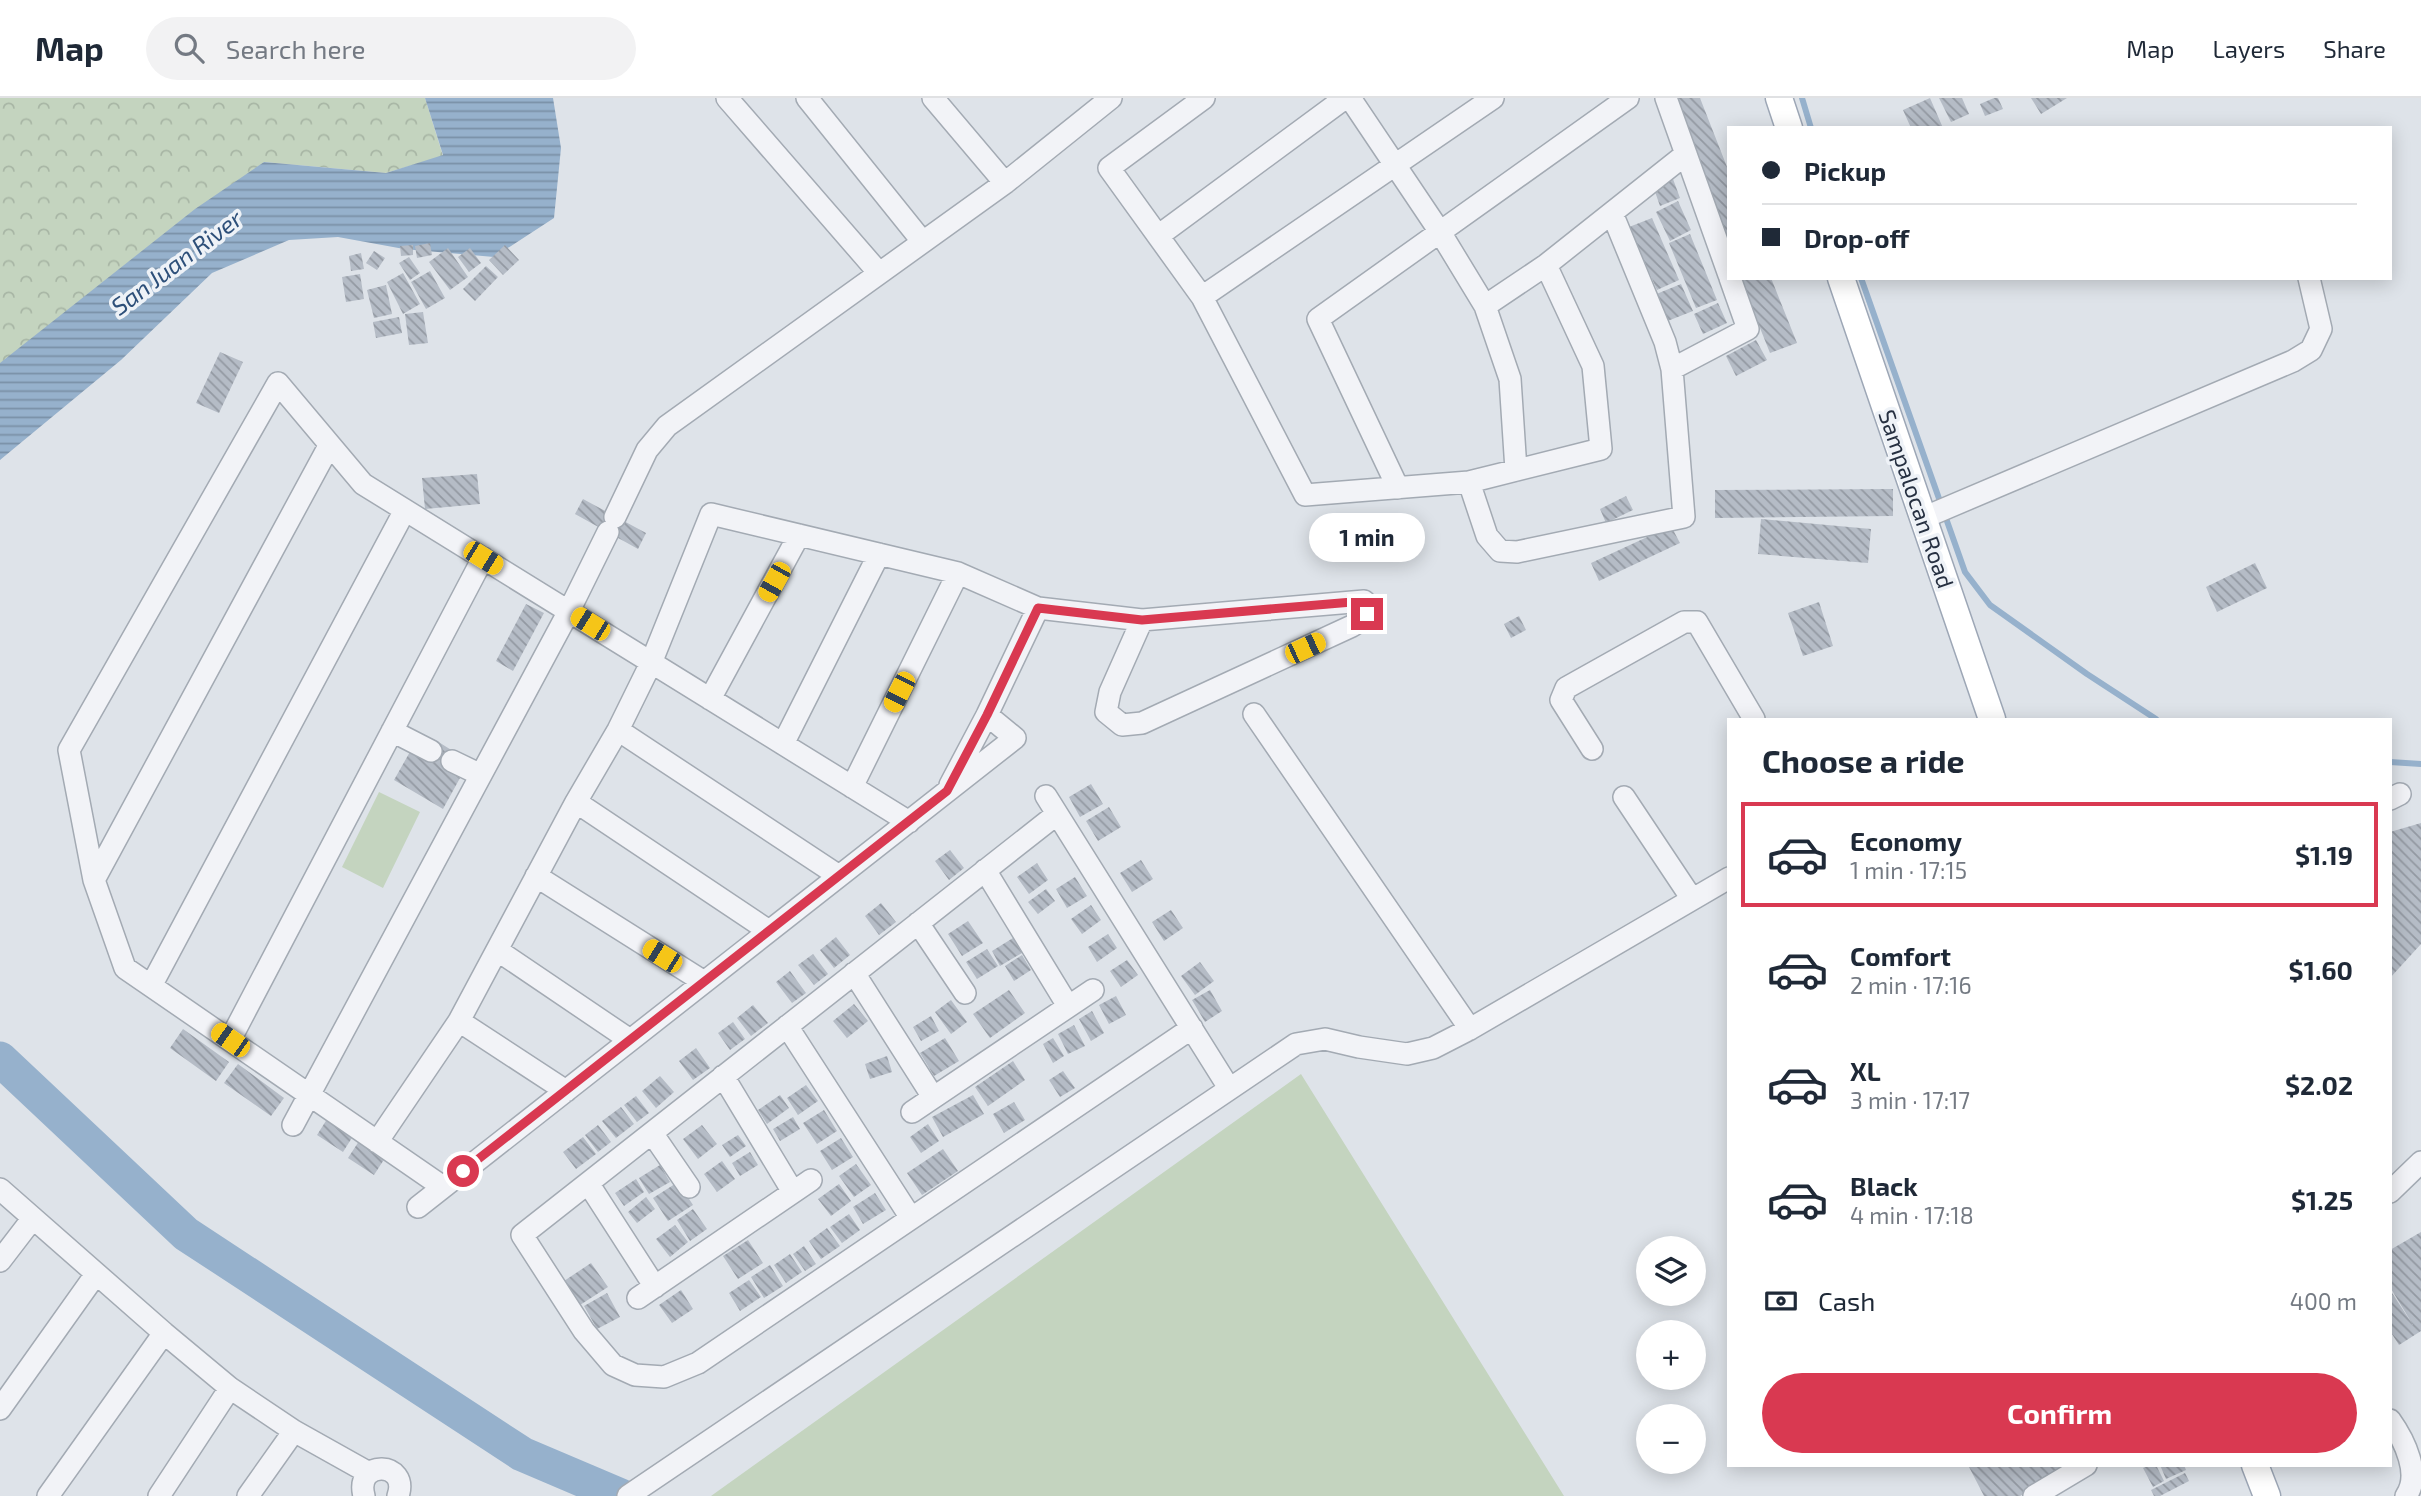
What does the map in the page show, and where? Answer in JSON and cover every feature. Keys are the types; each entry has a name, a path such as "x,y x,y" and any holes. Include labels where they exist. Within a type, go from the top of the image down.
{"main road":[{"path":"1779,98 1788,126"},
{"name":"Sampalocan Road","path":"1841,280 1992,718"},
{"path":"2256,1467 2267,1496"}],"street":[{"path":"727,98 878,273"},
{"path":"807,98 922,241"},
{"path":"933,98 1005,183"},
{"path":"293,1125 569,611 647,450 667,426 1005,183 1111,98"},
{"path":"1204,98 1109,168 1202,297 1305,495 1469,482 1601,449 1593,366 1546,265"},
{"path":"1158,236 1348,98 1440,232 1485,306 1510,379 1516,470"},
{"path":"1202,297 1493,98"},
{"path":"1398,488 1318,319 1628,98"},
{"path":"1666,98 1727,268"},
{"path":"1485,306 1546,265 1686,154"},
{"path":"1469,482 1487,536 1500,551 1517,552 1684,517 1672,369 1665,342 1612,213"},
{"path":"1672,369 1748,329 1731,280"},
{"path":"1923,518 2293,361 2311,350 2320,329 2309,280"},
{"path":"443,1187 125,968 94,880 69,750 278,383 363,484 909,822"},
{"path":"94,880 329,446"},
{"path":"151,986 405,510"},
{"path":"377,1142 458,1021 576,802 618,730 651,663 711,514 958,573 1038,608 1142,620 1364,601 1368,605 1363,620 1352,626 1142,723 1122,724 1106,712 1111,692 1142,620"},
{"path":"710,699 799,535"},
{"path":"783,744 879,554"},
{"path":"230,1040 483,558"},
{"path":"852,787 958,573"},
{"path":"947,791 1038,608"},
{"path":"1592,749 1561,700 1566,688 1684,622 1697,622 1753,718"},
{"path":"418,1207 1015,738 987,715"},
{"path":"1254,715 1469,1029"},
{"path":"618,730 839,876"},
{"path":"392,731 431,751"},
{"path":"452,761 481,775"},
{"path":"1624,797 1692,900"},
{"path":"576,802 769,931"},
{"path":"1192,1028 698,1363 664,1377 635,1375 613,1365 584,1331 522,1235 985,870 1052,805 1192,1028 1229,1087"},
{"path":"985,870 1068,1006"},
{"path":"536,876 704,982"},
{"path":"628,1496 1296,1044 1325,1039 1407,1054 1433,1048 1727,879"},
{"path":"918,923 965,993"},
{"path":"496,950 630,1040"},
{"path":"854,973 933,1097"},
{"path":"912,1112 1093,990"},
{"path":"458,1021 566,1091"},
{"path":"787,1026 911,1218"},
{"path":"723,1076 793,1192"},
{"path":"652,1133 689,1187"},
{"path":"2392,1190 2421,1162"},
{"path":"589,1182 646,1292 811,1180"},
{"path":"0,1189 164,1334 230,1388 295,1431 369,1473"},
{"path":"0,1262 33,1218"},
{"path":"0,1409 96,1273"},
{"path":"48,1496 164,1334"},
{"path":"159,1496 230,1388"},
{"path":"2392,1423 2418,1460 2419,1474 2414,1491 2406,1496"},
{"path":"248,1496 295,1431"},
{"path":"2034,1496 2083,1467"},
{"path":"364,1496 362,1486 369,1473 384,1468 397,1477 401,1495"}],"green space":[{"path":"0,98 425,98 443,156 386,173 264,162 0,364"},
{"path":"379,792 420,812 383,888 342,867"},
{"path":"1301,1074 1564,1496 711,1496"}],"water":[{"name":"San Juan River","path":"425,98 553,98 561,148 554,218 494,257 404,249 338,237 289,240 212,273 121,360 0,460 0,363 195,209 264,162 386,173 443,155"}],"building":[{"path":"1669,98 1700,98 1727,167 1727,244"},
{"path":"1930,98 1942,126 1910,126 1903,110"},
{"path":"1939,98 1962,98 1969,114 1951,122"},
{"path":"1998,98 2003,109 1985,116 1980,104"},
{"path":"2031,98 2067,98 2041,114"},
{"path":"1673,179 1680,198 1660,206 1653,186"},
{"path":"1678,201 1691,230 1670,241 1656,212"},
{"path":"1652,218 1679,280 1657,290 1629,227"},
{"path":"1690,234 1717,300 1696,308 1669,243"},
{"path":"430,243 432,255 417,258 415,246"},
{"path":"413,245 413,255 401,256 400,246"},
{"path":"505,245 519,260 503,275 489,260"},
{"path":"448,248 468,277 450,290 429,262"},
{"path":"470,248 481,263 469,272 458,257"},
{"path":"374,251 385,258 377,270 366,263"},
{"path":"361,253 364,269 351,271 349,256"},
{"path":"409,257 420,273 410,280 399,263"},
{"path":"486,266 498,277 475,301 463,289"},
{"path":"430,271 445,298 426,309 411,282"},
{"path":"403,273 420,304 403,314 387,282"},
{"path":"360,274 364,299 346,302 342,277"},
{"path":"1741,280 1772,280 1797,343 1770,353"},
{"path":"1681,284 1693,311 1665,322 1654,295"},
{"path":"386,285 392,314 374,318 367,290"},
{"path":"1718,303 1727,323 1703,334 1694,314"},
{"path":"423,312 428,343 409,345 405,314"},
{"path":"399,317 402,333 376,338 373,322"},
{"path":"1756,340 1767,360 1736,376 1726,356"},
{"path":"220,352 243,362 219,413 196,403"},
{"path":"477,474 480,504 425,509 422,478"},
{"path":"1893,489 1893,516 1715,518 1715,490"},
{"path":"1626,496 1633,510 1606,523 1600,509"},
{"path":"583,499 646,533 638,549 575,514"},
{"path":"1761,519 1871,529 1868,563 1758,554"},
{"path":"1671,526 1680,543 1599,581 1591,563"},
{"path":"2255,563 2267,588 2217,612 2206,587"},
{"path":"1819,602 1833,646 1803,656 1788,613"},
{"path":"526,604 544,613 513,671 496,661"},
{"path":"1519,616 1526,630 1511,638 1504,624"},
{"path":"437,741 456,753 446,770 460,778 443,809 394,780 411,750 426,759"},
{"path":"1091,784 1103,804 1080,817 1069,797"},
{"path":"1109,807 1121,827 1098,841 1086,821"},
{"path":"2421,823 2421,944 2392,976 2392,831"},
{"path":"950,850 964,868 949,880 935,861"},
{"path":"1141,860 1153,879 1132,892 1120,873"},
{"path":"1037,863 1048,880 1029,894 1017,877"},
{"path":"1075,877 1087,896 1067,908 1056,889"},
{"path":"1046,889 1055,901 1038,914 1028,902"},
{"path":"881,903 896,922 879,935 865,916"},
{"path":"1091,905 1101,920 1082,934 1071,919"},
{"path":"1171,910 1183,928 1164,941 1152,922"},
{"path":"968,921 983,943 962,956 948,934"},
{"path":"1108,934 1117,948 1097,962 1088,947"},
{"path":"836,937 850,955 834,968 820,950"},
{"path":"1013,938 1022,953 1000,966 992,951"},
{"path":"987,949 998,966 977,979 966,962"},
{"path":"813,954 828,974 814,985 798,965"},
{"path":"1022,955 1031,970 1014,981 1005,966"},
{"path":"1127,960 1138,975 1121,987 1110,971"},
{"path":"1200,962 1214,981 1195,995 1181,976"},
{"path":"790,971 806,993 792,1003 776,982"},
{"path":"1009,990 1025,1013 990,1038 973,1014"},
{"path":"1210,990 1222,1011 1205,1022 1192,1000"},
{"path":"1116,996 1126,1015 1109,1024 1099,1005"},
{"path":"951,1000 967,1022 951,1034 935,1012"},
{"path":"854,1004 868,1021 847,1038 833,1021"},
{"path":"753,1005 768,1023 751,1036 737,1018"},
{"path":"1092,1011 1104,1033 1091,1041 1079,1019"},
{"path":"931,1016 939,1031 921,1041 913,1027"},
{"path":"733,1022 745,1039 730,1050 718,1033"},
{"path":"1074,1025 1085,1046 1068,1054 1058,1034"},
{"path":"183,1029 229,1062 216,1081 170,1048"},
{"path":"945,1038 959,1061 934,1076 920,1053"},
{"path":"1053,1038 1064,1056 1053,1063 1043,1044"},
{"path":"696,1048 710,1068 693,1080 679,1061"},
{"path":"887,1056 892,1072 870,1079 865,1064"},
{"path":"1013,1061 1025,1080 988,1106 975,1087"},
{"path":"238,1064 284,1098 271,1116 224,1083"},
{"path":"1063,1071 1075,1088 1060,1097 1049,1080"},
{"path":"660,1076 674,1092 656,1108 642,1091"},
{"path":"806,1085 818,1101 798,1115 787,1098"},
{"path":"780,1095 789,1108 767,1124 758,1110"},
{"path":"973,1095 984,1114 943,1137 932,1117"},
{"path":"636,1096 649,1113 637,1122 624,1105"},
{"path":"1014,1102 1025,1120 1004,1133 993,1114"},
{"path":"621,1107 634,1124 616,1138 602,1121"},
{"path":"824,1110 837,1131 817,1144 803,1123"},
{"path":"329,1116 355,1133 343,1152 317,1135"},
{"path":"793,1117 800,1129 780,1141 773,1129"},
{"path":"928,1124 939,1141 921,1153 910,1137"},
{"path":"598,1125 611,1142 598,1152 585,1135"},
{"path":"702,1125 717,1144 698,1159 683,1139"},
{"path":"738,1135 746,1146 730,1157 722,1145"},
{"path":"583,1137 596,1154 576,1169 563,1152"},
{"path":"361,1138 387,1155 374,1175 348,1158"},
{"path":"841,1138 853,1157 832,1170 820,1151"},
{"path":"943,1149 958,1171 922,1195 907,1173"},
{"path":"750,1152 758,1165 740,1176 732,1163"},
{"path":"722,1161 735,1179 717,1192 704,1174"},
{"path":"856,1164 871,1185 854,1197 839,1176"},
{"path":"660,1165 670,1182 649,1194 639,1178"},
{"path":"636,1179 644,1192 624,1206 615,1193"},
{"path":"678,1182 693,1205 668,1221 653,1198"},
{"path":"839,1184 851,1201 831,1216 818,1199"},
{"path":"875,1193 886,1210 863,1224 853,1207"},
{"path":"646,1197 655,1209 637,1223 628,1212"},
{"path":"693,1209 707,1229 690,1241 677,1220"},
{"path":"849,1214 860,1230 842,1243 830,1227"},
{"path":"675,1225 688,1242 670,1257 656,1239"},
{"path":"827,1228 840,1246 821,1259 809,1241"},
{"path":"2421,1232 2421,1331 2399,1345 2392,1334 2392,1293 2413,1325 2392,1290 2392,1249"},
{"path":"748,1240 763,1263 738,1279 723,1256"},
{"path":"804,1246 816,1264 805,1271 793,1254"},
{"path":"790,1254 802,1272 786,1283 774,1265"},
{"path":"591,1263 608,1287 580,1305 564,1281"},
{"path":"770,1265 783,1286 764,1298 751,1277"},
{"path":"749,1280 761,1297 740,1311 729,1293"},
{"path":"681,1290 693,1309 672,1323 659,1305"},
{"path":"607,1293 620,1317 597,1329 584,1306"},
{"path":"1969,1467 2070,1467 2020,1496 1984,1496"},
{"path":"2157,1467 2164,1481 2153,1487 2143,1468"},
{"path":"2161,1467 2185,1467 2186,1470 2166,1479"},
{"path":"2185,1473 2189,1481 2160,1496 2154,1496 2151,1490"}],"waterway":[{"path":"1802,98 1810,126"},
{"path":"1862,280 1965,572 1990,605 2154,718"},
{"path":"2392,762 2421,764"},
{"path":"0,1059 186,1234 522,1454 621,1496"}],"route":[{"path":"463,1171 947,791 1038,608 1142,620 1364,601 1368,605 1367,614"}]}
